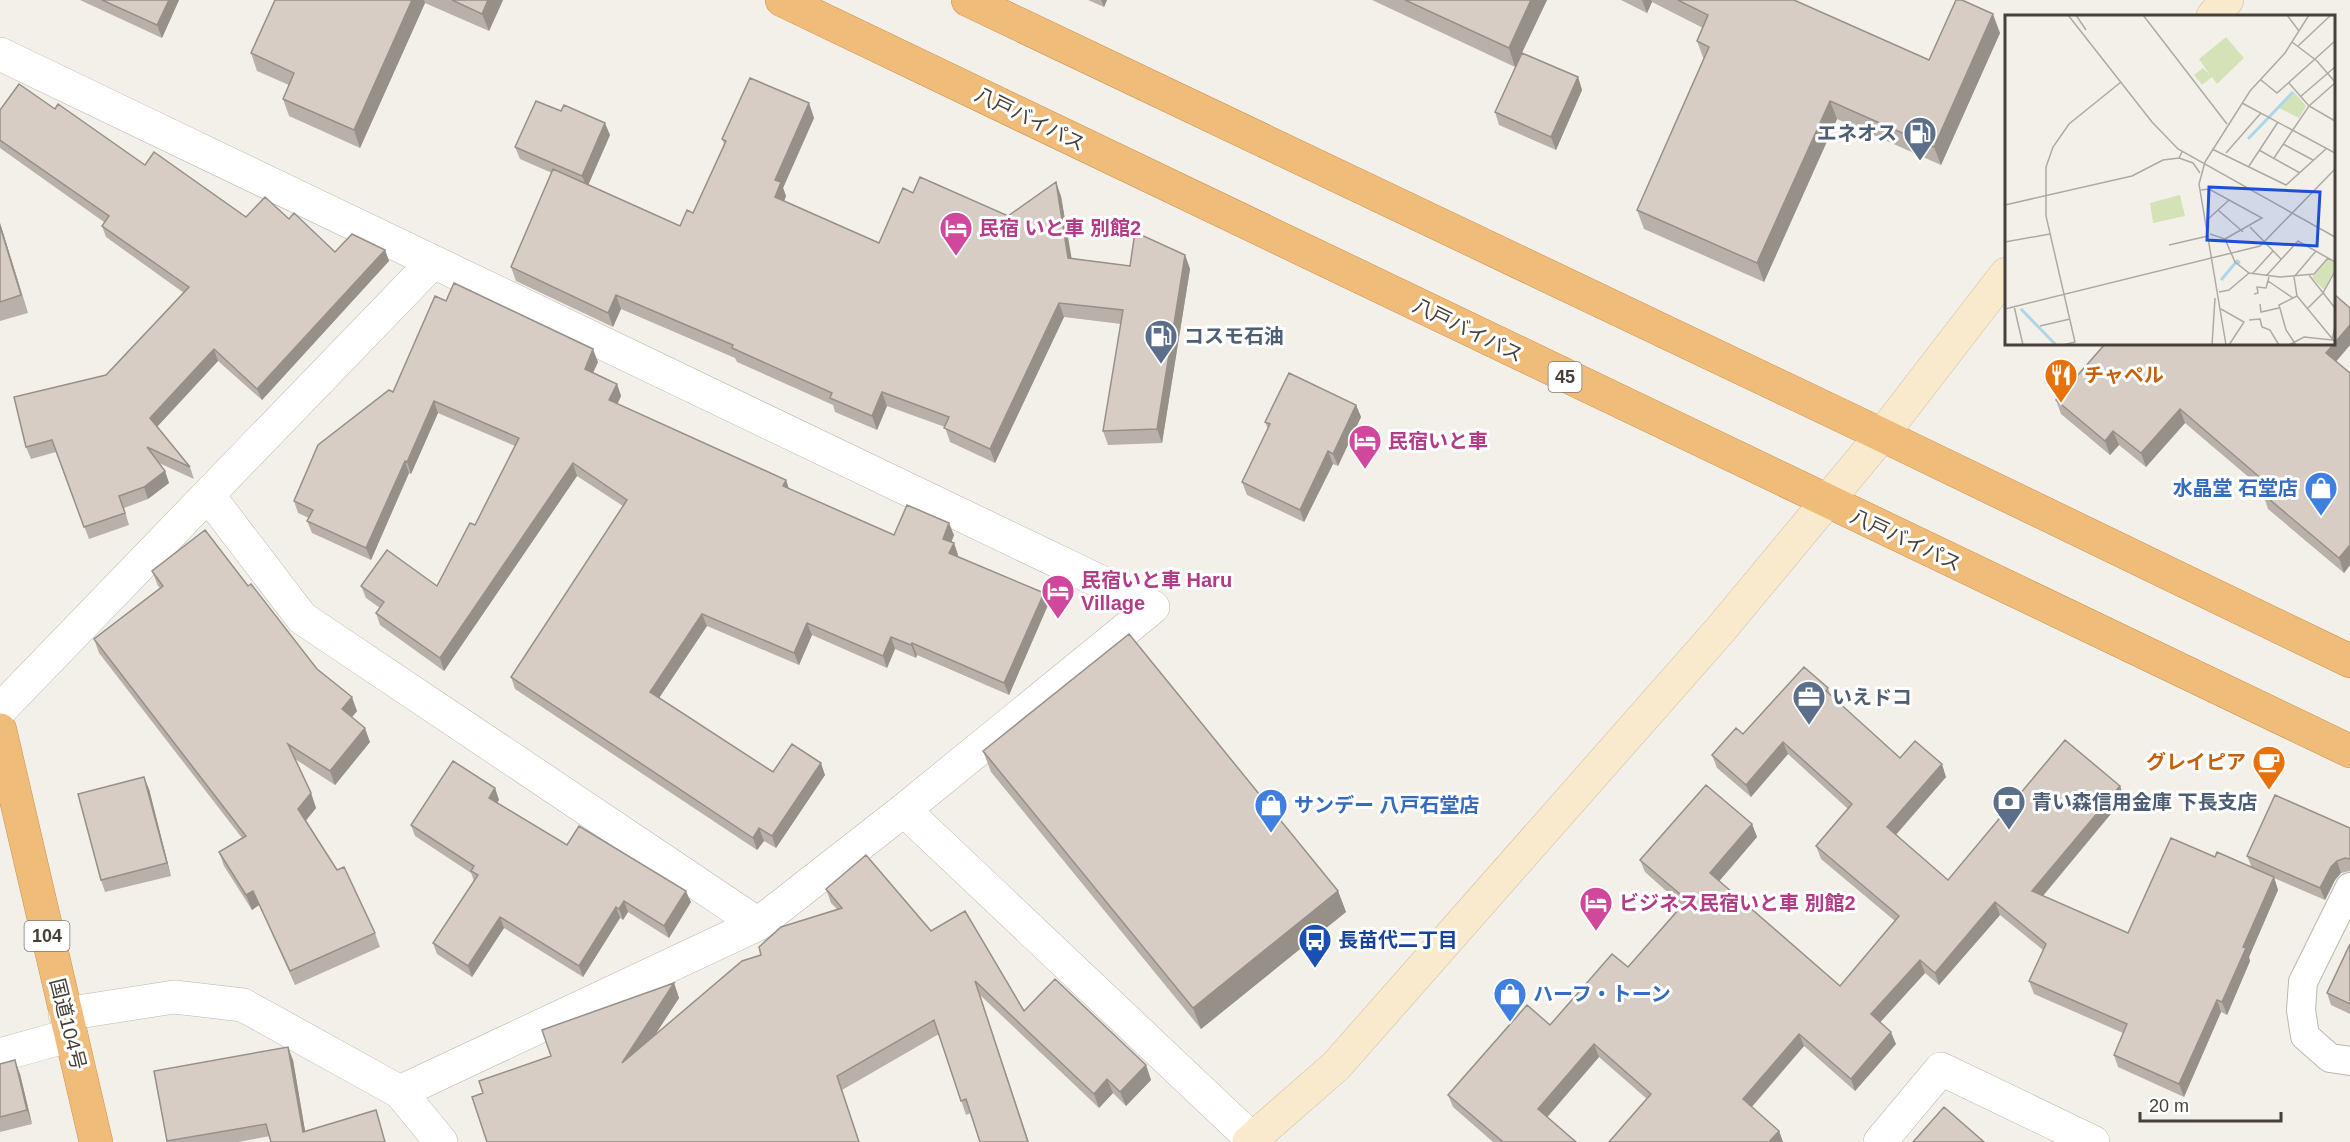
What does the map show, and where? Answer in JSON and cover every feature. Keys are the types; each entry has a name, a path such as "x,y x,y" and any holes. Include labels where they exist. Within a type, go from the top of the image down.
{"highway":[{"name":"八戸バイパス","path":"782,0 1827,503 2350,751"},
{"path":"968,0 1882,435 2350,661"},
{"name":"国道104号","path":"0,730 96,1142"}],"street":[{"path":"2214,15 2227,0"},
{"path":"0,54 1153,607 904,810 758,924 400,1092"},
{"path":"0,710 432,262"},
{"path":"904,810 1252,1141 1336,1066 1721,629 1882,435 2005,277"},
{"path":"208,495 302,618 758,924"},
{"path":"0,1055 68,1024 174,997 243,1005 400,1092 441,1142"},
{"path":"1880,1142 1941,1070 2093,1142"}],"lane":[{"path":"2350,887 2303,982 2301,1010 2306,1035 2330,1058 2350,1061"}],"building":[{"path":"102,0 169,0 157,25"},
{"path":"275,0 412,0 354,130 283,99 294,73 251,53"},
{"path":"452,0 488,0 482,14"},
{"path":"1405,0 1531,0 1509,48"},
{"path":"1678,0 1794,0 1929,60 1956,0 1962,0 1993,14 1934,147 1830,101 1757,263 1637,210 1709,47 1697,41 1708,15"},
{"path":"1522,53 1578,77 1551,137 1495,112"},
{"path":"750,78 809,103 775,180 781,182 775,197 879,243 903,188 913,193 920,177 1008,216 1056,182 1068,258 1130,266 1135,232 1185,255 1157,429 1103,431 1123,310 1059,303 990,449 944,428 949,417 882,392 872,416 830,398 832,393 732,348 733,345 616,295 608,313 511,267 553,169 680,226 687,210 693,213 726,141 722,139"},
{"path":"19,84 55,109 58,104 145,165 154,152 246,217 265,197 289,219 294,213 335,252 352,234 385,250 257,389 214,349 150,418 190,467 147,447 165,471 144,487 119,496 125,513 84,527 52,440 26,447 14,397 106,375 189,287 102,226 109,216 0,140 0,110"},
{"path":"536,101 561,111 564,105 605,123 582,176 515,147"},
{"path":"0,226 21,295 0,302"},
{"path":"454,283 593,349 585,369 617,384 609,400 786,480 783,486 894,535 907,505 949,523 943,539 954,543 949,553 1044,593 1004,683 912,643 911,645 891,637 883,656 807,623 794,653 702,614 650,692 773,772 792,744 821,763 772,836 759,828 753,838 511,677 627,500 573,463 440,658 376,613 384,602 361,586 387,550 437,586 470,523 475,525 519,438 434,401 366,548 307,521 313,510 294,501 318,445 389,390 393,392 435,296 446,301"},
{"path":"2335,295 2350,308 2350,325 2335,343"},
{"path":"2104,345 2333,345 2326,353 2350,373 2350,545 2339,558 2263,494 2270,486 2180,409 2141,453 2113,431 2105,441 2056,400"},
{"path":"1289,373 1356,405 1333,454 1328,451 1300,510 1242,482 1270,424 1265,422"},
{"path":"205,530 248,586 251,584 317,669 352,697 342,709 365,728 330,771 288,744 311,793 298,809 337,870 344,867 375,933 290,971 253,891 246,895 219,852 246,836 94,639 163,586 152,571"},
{"path":"1129,634 1338,891 1193,1008 983,751"},
{"path":"1804,667 1828,688 1826,691 1900,758 1915,741 1942,764 1887,827 1948,880 2065,740 2120,786 2032,891 2128,933 2171,838 2215,857 2217,852 2274,877 2222,1002 2217,1000 2179,1084 2114,1055 2127,1024 2029,981 2046,944 1995,902 1935,973 1920,960 1871,1014 1891,1032 1851,1079 1799,1034 1743,1099 1779,1131 1769,1142 1609,1142 1651,1094 1594,1044 1538,1109 1576,1142 1501,1142 1448,1095 1527,1005 1550,1025 1612,954 1628,967 1687,900 1640,860 1706,785 1752,824 1710,873 1840,986 1899,916 1816,846 1852,804 1783,742 1746,785 1712,755 1736,728 1743,734"},
{"path":"453,761 495,788 489,798 567,845 579,826 686,891 664,926 624,901 619,909 616,907 579,966 500,917 468,966 433,943 478,875 471,871 474,866 411,825"},
{"path":"144,777 167,863 101,880 78,794"},
{"path":"2275,795 2350,828 2350,859 2337,861 2331,867 2320,888 2247,856"},
{"path":"866,855 931,931 965,911 1024,1011 1055,979 1146,1065 1120,1092 1107,1079 1094,1094 975,981 1028,1142 980,1142 966,1099 961,1101 934,1020 837,1076 859,1142 487,1142 472,1097 483,1093 479,1081 551,1056 542,1030 674,983 622,1063 742,961 761,955 759,947 781,927 842,908 826,889"},
{"path":"2350,944 2350,1004 2327,993"},
{"path":"288,1047 303,1132 376,1110 385,1142 271,1142 266,1124 167,1141 154,1071"},
{"path":"15,1060 27,1110 0,1117 0,1064"},
{"path":"1944,1107 1984,1142 1913,1142"}],"place":[{"name":"エネオス","path":"1920,162"},
{"name":"民宿 いと車 別館2","path":"956,257"},
{"name":"コスモ石油","path":"1161,365"},
{"name":"チャペル","path":"2061,404"},
{"name":"民宿いと車","path":"1365,470"},
{"name":"水晶堂 石堂店","path":"2321,517"},
{"name":"民宿いと車 Haru Village","path":"1058,620"},
{"name":"いえドコ","path":"1809,726"},
{"name":"グレイピア","path":"2269,791"},
{"name":"青い森信用金庫 下長支店","path":"2009,831"},
{"name":"サンデー 八戸石堂店","path":"1271,834"},
{"name":"ビジネス民宿いと車 別館2","path":"1596,932"},
{"name":"長苗代二丁目","path":"1315,969"},
{"name":"ハーフ・トーン","path":"1510,1023"}]}
